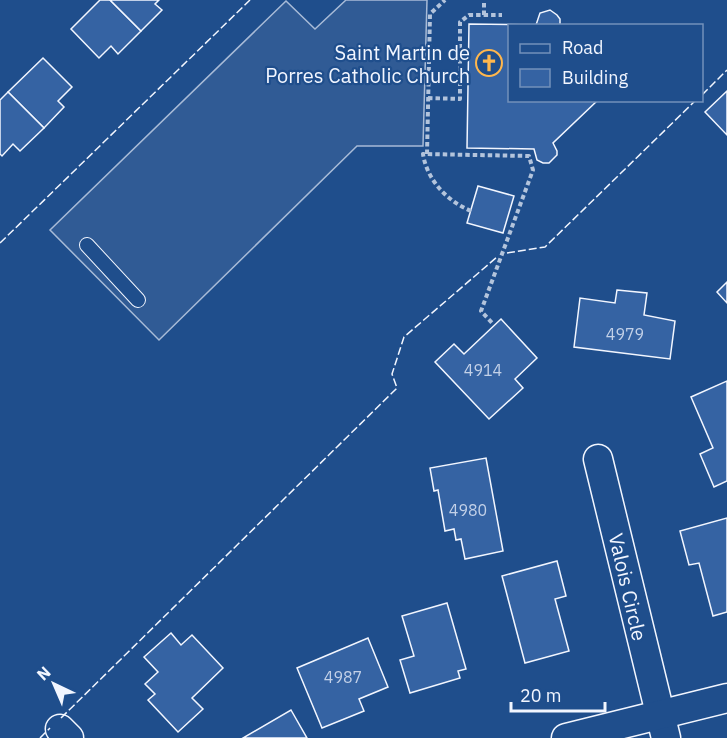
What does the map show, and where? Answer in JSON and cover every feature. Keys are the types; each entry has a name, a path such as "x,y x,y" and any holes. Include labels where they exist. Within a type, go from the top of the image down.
{"street":[{"name":"Valois Circle","path":"598,459 663,726"},
{"path":"566,738 663,726 727,698"}],"lane":[{"path":"87,246 138,300"}],"path":[{"path":"427,154 430,14 445,0"},
{"path":"484,0 484,15"},
{"path":"428,98 460,99 460,22 469,15 502,15"},
{"path":"471,211 450,199 431,177 425,166 423,154 529,156 533,170 481,311 494,325"}],"shaded area":[{"path":"346,0 427,0 423,146 357,146 159,340 50,230 286,1 315,29"}],"building":[{"path":"100,0 110,0 141,31 118,54 111,46 99,58 71,29"},
{"path":"110,0 159,0 155,4 162,10 141,31"},
{"name":"Saint Martin de Porres Catholic Church","path":"550,10 560,19 560,24 536,24 540,13"},
{"name":"Saint Martin de Porres Catholic Church","path":"469,24 508,25 508,102 596,102 553,143 557,155 549,163 537,160 534,149 467,148"},
{"path":"43,58 72,87 58,101 64,107 44,128 8,92"},
{"path":"727,91 727,135 705,112"},
{"path":"8,92 44,128 20,151 13,144 2,156 0,154 0,100"},
{"path":"478,186 514,196 503,233 467,223"},
{"path":"727,282 727,303 717,292"},
{"path":"617,290 647,293 644,315 675,321 670,359 574,347 580,298 615,303"},
{"path":"501,319 537,358 515,379 523,388 489,419 435,362 454,344 464,354"},
{"path":"727,381 727,481 714,487 700,454 713,448 691,397"},
{"path":"486,458 503,551 465,559 461,539 456,540 454,529 445,531 438,490 434,491 430,468"},
{"path":"727,518 727,612 713,616 699,563 689,565 680,531"},
{"path":"557,561 566,596 555,599 569,651 525,663 502,576"},
{"path":"447,603 466,669 458,671 460,678 410,693 400,660 414,656 402,616"},
{"path":"171,633 181,645 192,635 223,668 192,698 203,709 178,732 148,700 155,694 145,684 158,672 144,657"},
{"path":"368,638 388,687 359,699 364,711 322,728 297,668"},
{"path":"291,710 307,738 243,738"}],"fence":[{"path":"0,243 250,0"},
{"path":"703,94 727,70"},
{"path":"507,253 545,247 694,102"},
{"path":"61,718 397,388 392,374 404,337 497,257"},
{"path":"40,738 50,728"}],"place":[{"name":"Saint Martin de Porres Catholic Church","path":"489,63"}]}
